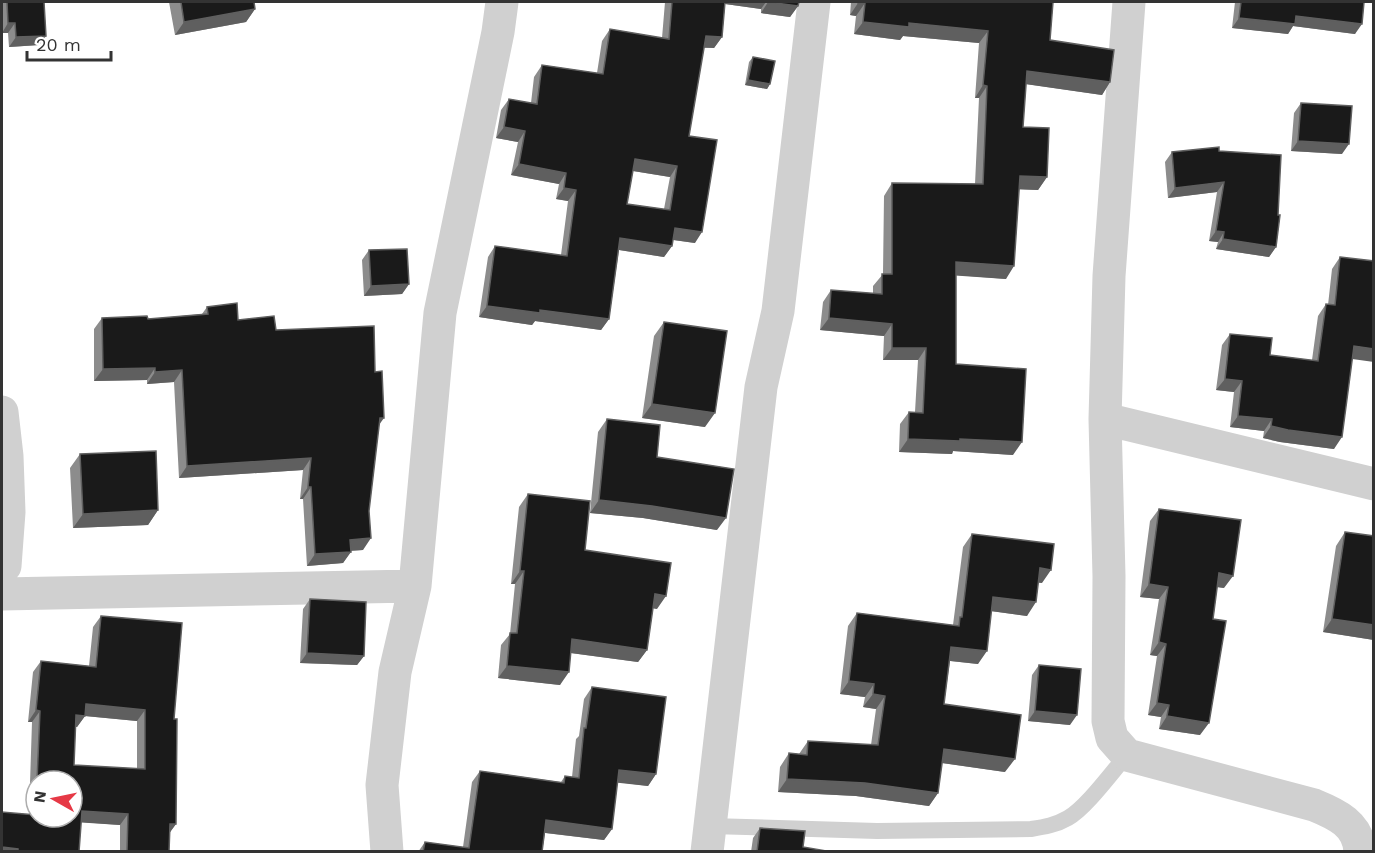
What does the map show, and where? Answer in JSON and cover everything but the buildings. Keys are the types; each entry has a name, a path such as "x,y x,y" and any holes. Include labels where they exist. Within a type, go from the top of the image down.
{"street":[{"path":"387,852 382,785 395,672 415,586 440,313 498,32 502,2"},
{"path":"708,839 761,387 778,312 814,2"},
{"path":"1129,2 1109,276 1105,418 1109,576 1108,721 1112,738 1127,755 1314,805 1338,815 1362,830"},
{"path":"2,412 7,456 9,513 5,566 2,569"},
{"path":"1105,418 1374,484"},
{"path":"2,594 415,586"}],"lane":[{"path":"708,839 877,831 1031,829 1051,826 1070,817 1081,807 1127,755"}]}
